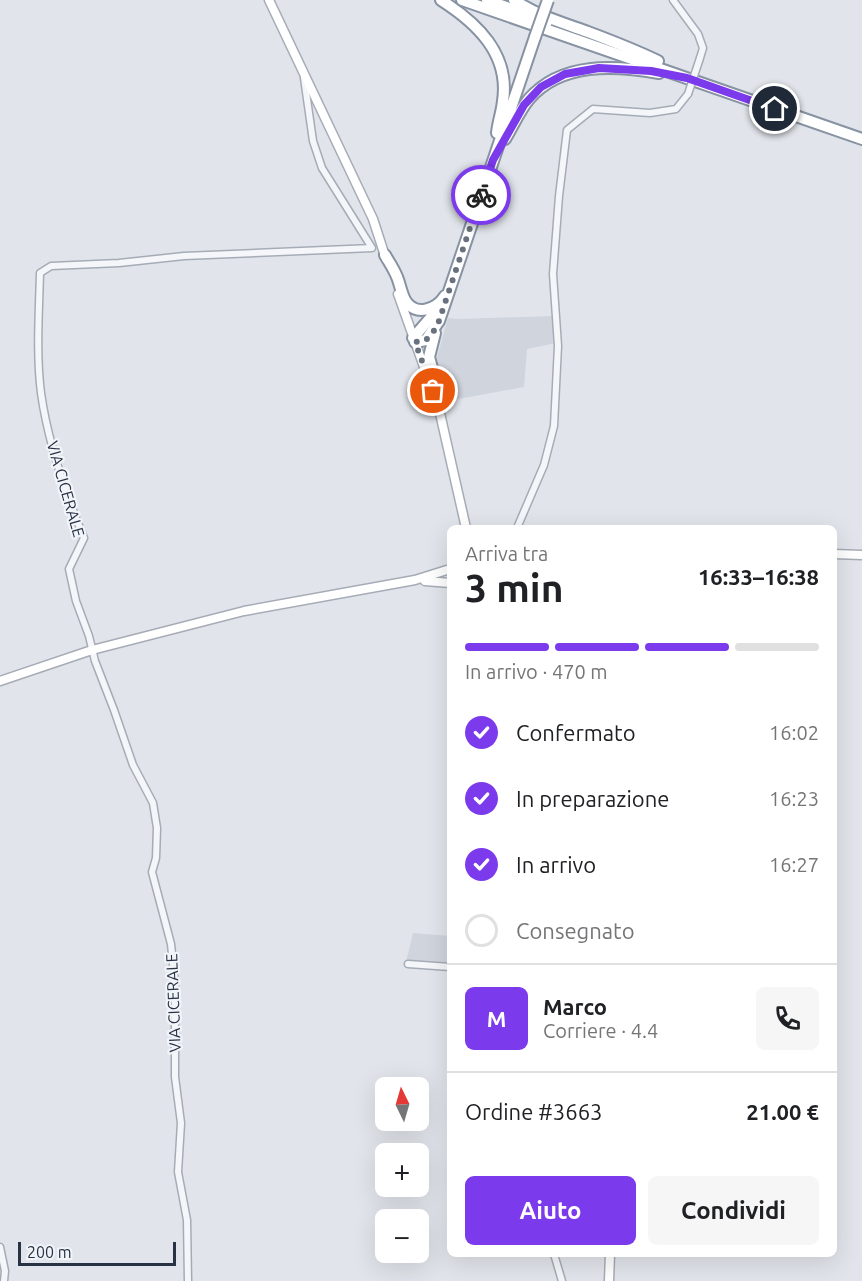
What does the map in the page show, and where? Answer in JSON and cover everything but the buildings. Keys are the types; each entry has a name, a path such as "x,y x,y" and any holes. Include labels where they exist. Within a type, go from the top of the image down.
{"highway":[{"path":"441,0 481,32 491,44 502,68 503,102 493,160"},
{"path":"462,0 862,139"},
{"path":"487,0 862,132"},
{"path":"514,0 551,19 618,43 662,62"},
{"path":"439,409 429,357 475,213 548,0"},
{"path":"493,160 524,105 541,87 556,78 586,69 614,68 687,78"},
{"path":"385,255 397,276 405,300 411,307 428,310 443,300"},
{"path":"414,340 434,316 450,288"},
{"path":"414,340 426,340 437,327"}],"main road":[{"path":"269,0 373,219 439,409 466,525"},
{"path":"464,516 469,525"},
{"path":"837,554 862,555"},
{"path":"0,681 92,650 244,611 415,580 447,570"},
{"path":"415,580 447,583"},
{"path":"609,1281 610,1257"}],"street":[{"path":"518,525 544,465 554,426 558,346 553,274 567,130 593,109 650,113 676,109 688,94 703,48 698,34 672,0"},
{"name":"VIA CICERALE","path":"188,1281 187,1220 178,1172 181,1123 174,1077 175,984 171,944 152,872 156,858 157,828 153,803 133,765 92,650 76,601 69,569 84,538 61,476 41,392 40,273 51,266 119,263 184,256 372,248 322,168 313,141 304,72"},
{"path":"408,964 447,967"},
{"path":"0,1247 5,1271 4,1281"},
{"path":"555,1257 562,1281"}],"shaded area":[{"path":"553,316 556,343 527,349 524,387 442,402 434,368 448,318"},
{"path":"413,933 447,936 447,965 406,962"}],"way so far":[{"path":"433,391 415,342 426,340 437,327 481,195"}],"route":[{"path":"481,195 493,160 524,105 541,87 565,74 599,68 651,71 687,78 775,109"}]}
